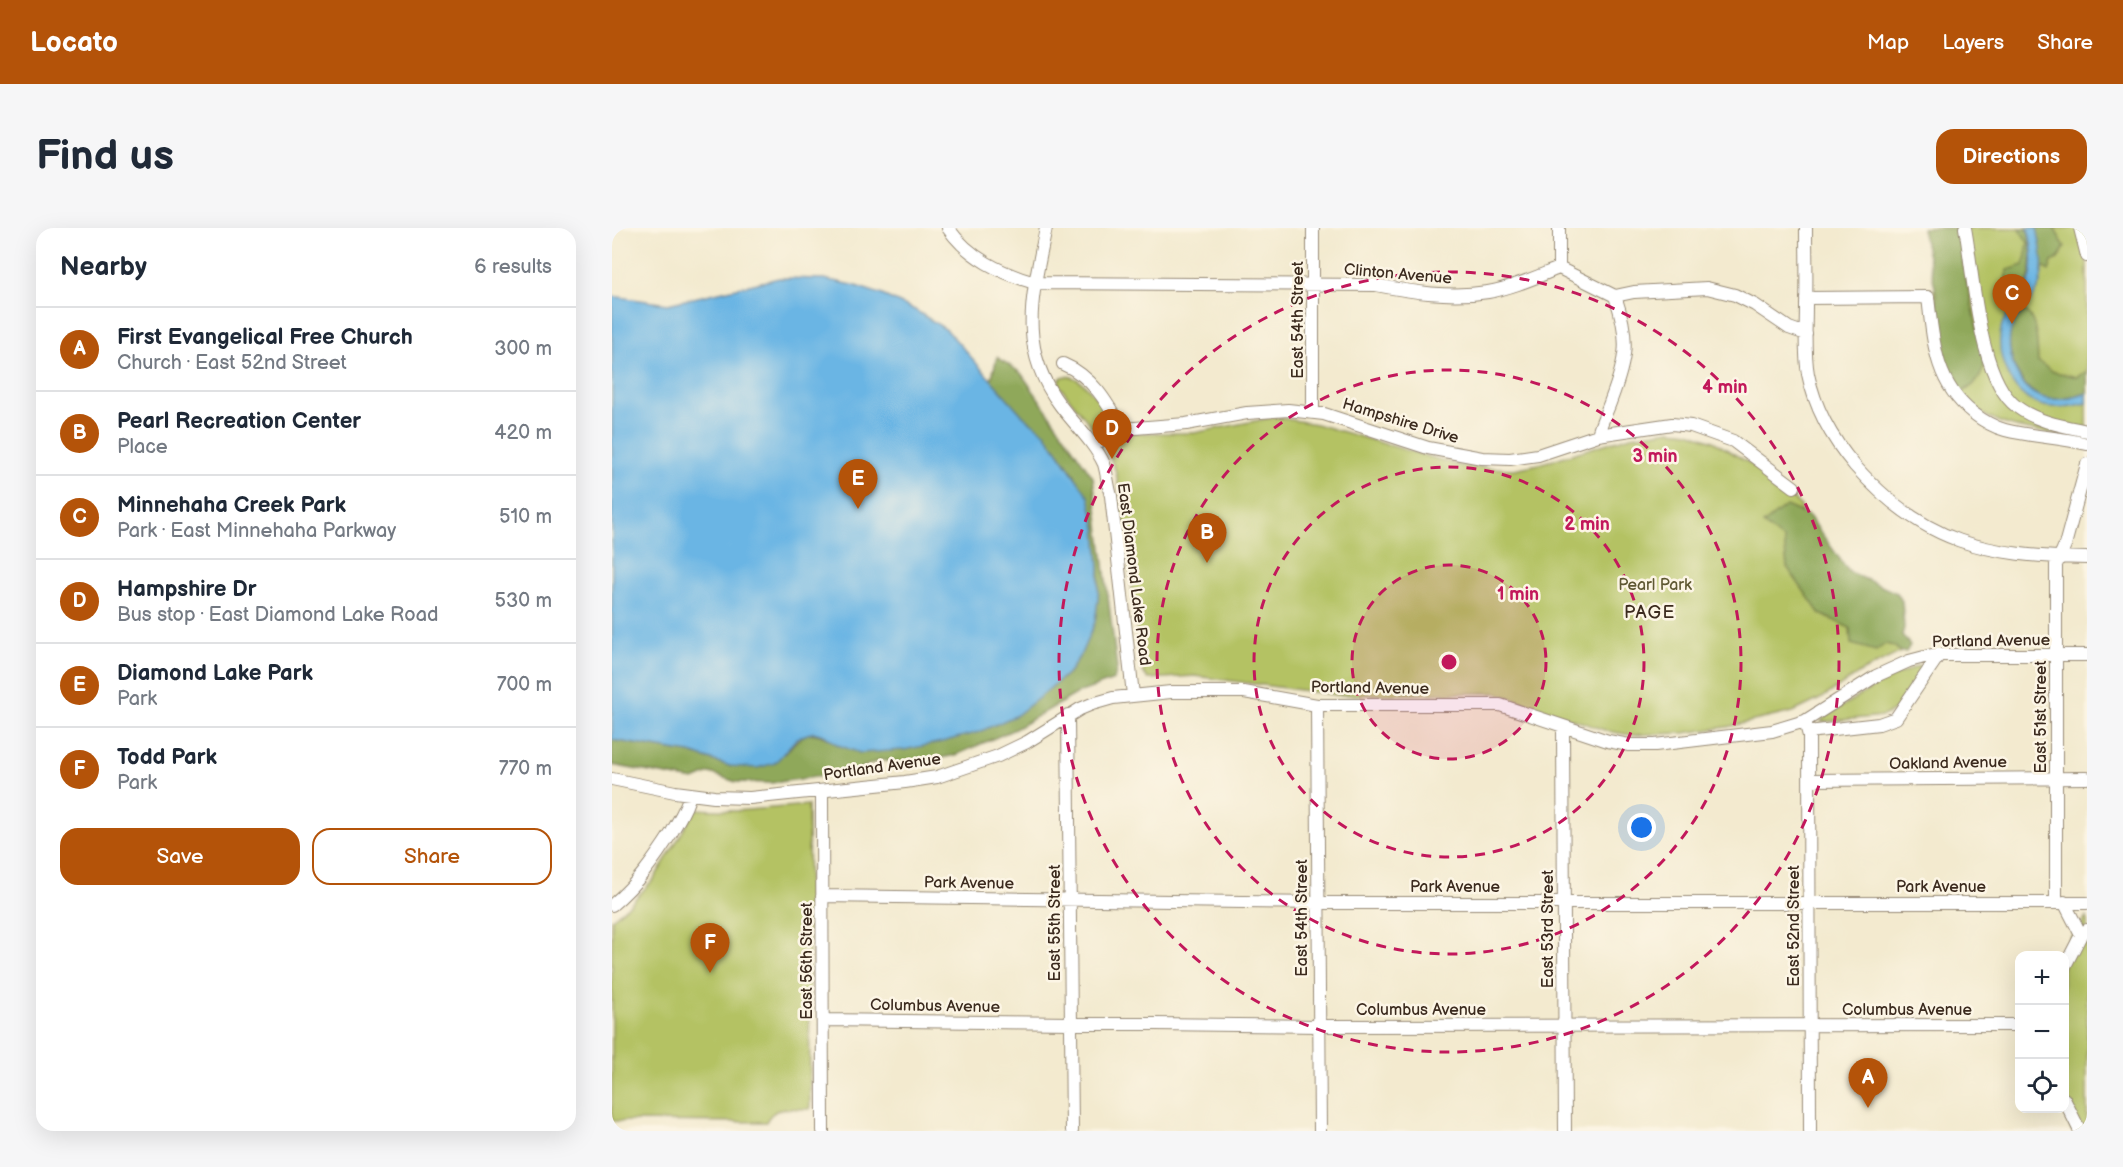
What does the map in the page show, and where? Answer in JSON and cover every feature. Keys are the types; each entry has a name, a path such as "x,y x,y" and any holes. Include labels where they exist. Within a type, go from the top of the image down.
{"street":[{"name":"Clinton Avenue","path":"948,228 967,250 983,261 1000,271 1035,283 1376,285 1408,291 1465,294 1512,286 1559,268"},
{"name":"East Diamond Lake Road","path":"1046,228 1035,283 1031,322 1032,343 1037,361 1052,394 1093,445 1104,465 1111,496 1133,695"},
{"name":"East 54th Street","path":"1313,228 1313,412"},
{"path":"1559,228 1559,268 1615,296 1635,292 1707,288 1735,295 1755,305 1789,328 1806,334"},
{"path":"1806,228 1808,372 1812,392 1828,429 1839,447 1885,497 1913,519 1952,539 2004,552 2058,558 2087,558"},
{"path":"1965,228 1979,320 1990,362 2001,391 2016,406 2034,416 2055,424 2087,431"},
{"path":"2080,228 2087,256"},
{"path":"1598,435 1625,357 1625,335 1615,296"},
{"path":"1806,298 1928,297 1940,368 1951,392 1962,403 1988,423 2002,430 2087,444"},
{"path":"1063,364 1078,370 1105,398 1122,429"},
{"name":"Hampshire Drive","path":"1093,445 1122,429 1186,424 1268,410 1313,412 1428,448 1482,458 1510,459 1538,455 1598,435 1653,426 1691,426 1733,441 1794,487"},
{"name":"East 51st Street","path":"2069,959 2084,932 2060,902 2056,778 2056,565 2065,545 2087,464"},
{"name":"Portland Avenue","path":"612,779 690,794 750,798 937,777 998,756 1068,715 1092,704 1133,695 1180,691 1244,692 1317,705 1500,705 1608,741 1629,745 1655,745 1807,726 1876,676 1909,661 1932,655 2087,655"},
{"path":"1807,726 1879,724 1896,718 1939,655"},
{"name":"East 54th Street","path":"1317,705 1320,1131"},
{"name":"East 55th Street","path":"1068,715 1072,1131"},
{"name":"East 52nd Street","path":"1807,726 1810,1131"},
{"name":"East 53rd Street","path":"1563,727 1565,1131"},
{"name":"Oakland Avenue","path":"1809,780 2087,778"},
{"name":"East 56th Street","path":"822,791 823,1131"},
{"path":"612,905 628,892 653,862 688,806 690,794"},
{"name":"Park Avenue","path":"822,896 1318,903 2087,903"},
{"name":"Columbus Avenue","path":"823,1020 1319,1026 2015,1025"},
{"path":"2069,1109 2080,1131"}],"green space":[{"path":"1922,228 1959,228 1964,269 1985,363 1977,380 1962,392 1953,381 1943,356 1935,287"},
{"path":"1928,228 2087,228 2087,438 2021,428 2000,422 1981,413 1966,400 1955,385 1947,368 1942,349 1933,290 1938,290"},
{"path":"2019,228 2028,229 2031,267 2027,284 2017,301 2010,296 2004,285 2008,270 2024,265 2028,243"},
{"path":"2037,228 2054,228 2065,247 2058,259 2052,262 2049,271 2042,267"},
{"path":"2026,311 2035,328 2038,361 2051,371 2077,377 2087,371 2087,393 2064,399 2046,398 2031,391 2022,381 2011,356 2009,342 2011,329 2016,319"},
{"path":"997,357 1021,373 1093,477 1117,668 1114,680 1078,693 1015,729 956,755 909,764 880,760 852,772 771,783 736,782 710,773 694,780 612,765 612,740 690,753 730,766 786,753 804,735 816,734 838,745 1017,715 1070,672 1095,622 1099,568 1075,475 1045,434 1024,417 991,380"},
{"path":"1067,376 1080,381 1092,392 1114,423 1111,428 1102,433 1095,431 1059,385 1062,377"},
{"name":"Pearl Park","path":"1275,417 1316,424 1461,466 1492,468 1514,469 1539,464 1631,436 1671,430 1689,432 1713,441 1759,469 1801,506 1806,595 1897,593 1899,653 1861,672 1822,698 1793,712 1727,727 1683,733 1631,735 1607,731 1497,693 1337,695 1195,676 1148,679 1142,671 1121,499 1116,472 1107,450 1108,443 1129,433 1194,433"},
{"path":"1786,506 1809,516 1849,572 1897,593 1902,601 1904,628 1902,635 1910,645 1906,652 1900,652 1894,646 1885,644 1876,651 1851,644 1850,628 1820,614 1787,567 1784,540 1763,524"},
{"path":"1919,666 1923,669 1895,710 1883,716 1821,722 1823,718 1870,689"},
{"path":"808,805 810,1109 779,1110 774,1112 766,1122 612,1121 612,919 654,879 696,809 736,811"},
{"path":"2087,917 2087,1131 2072,1131 2065,1113 2069,1113 2069,951 2065,951 2071,937"}],"water":[{"path":"2028,228 2037,228 2042,269 2038,290 2011,330 2010,349 2015,369 2026,386 2041,397 2064,399 2087,393 2087,403 2058,407 2041,405 2021,393 2007,373 2000,349 2000,337 2006,316 2026,289 2032,273 2032,250"},
{"path":"779,278 824,279 853,285 915,310 947,330 1024,417 1045,433 1089,497 1096,527 1099,568 1095,622 1081,654 1070,671 1017,715 979,732 904,750 860,753 813,732 797,738 775,763 757,768 730,766 690,753 612,740 612,296 668,304"}],"place":[{"name":"Minnehaha Creek Park","path":"2012,324"},
{"name":"Hampshire Dr","path":"1112,459"},
{"name":"Diamond Lake Park","path":"858,509"},
{"name":"Pearl Recreation Center","path":"1207,563"},
{"name":"Todd Park","path":"710,973"},
{"name":"First Evangelical Free Church","path":"1868,1108"}],"district":[{"name":"PAGE","path":"1650,612"}]}
